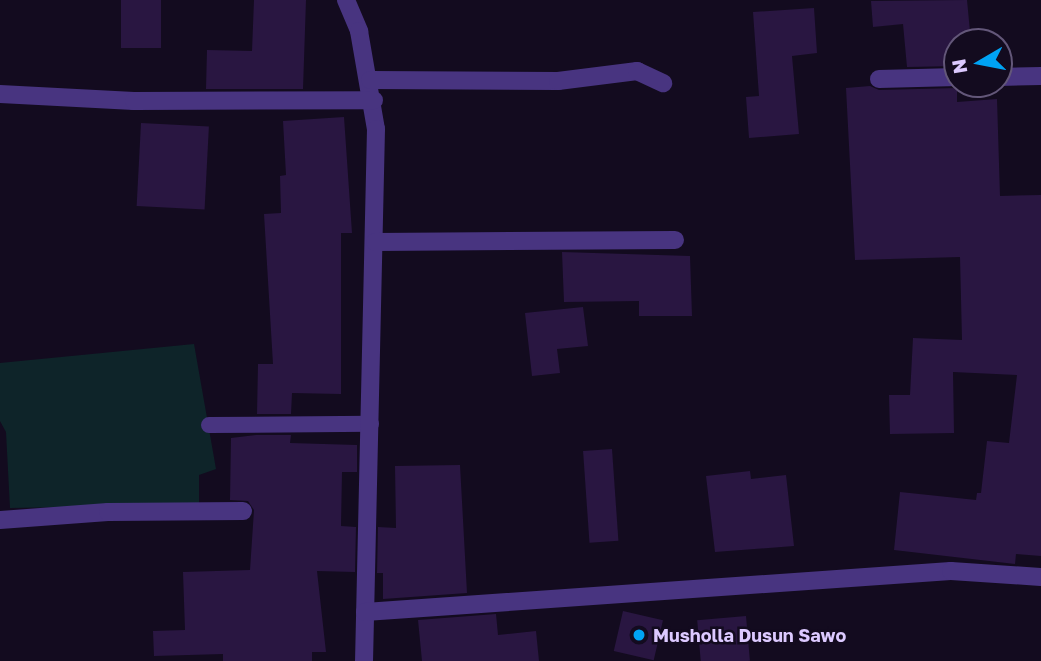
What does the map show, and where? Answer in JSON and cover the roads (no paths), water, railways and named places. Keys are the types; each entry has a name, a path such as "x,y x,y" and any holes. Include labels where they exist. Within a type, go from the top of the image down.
{"street":[{"path":"346,0 359,31 374,100 375,242 364,661"},
{"path":"370,80 558,81 637,71 663,83"},
{"path":"1013,77 1041,76"},
{"path":"879,79 943,78"},
{"path":"0,94 134,101 374,100"},
{"path":"375,242 675,240"},
{"path":"0,520 108,512 243,511"},
{"path":"365,612 951,571 1041,576"}],"lane":[{"path":"209,425 371,424"}],"place":[{"name":"Musholla Dusun Sawo","path":"639,635"}]}
